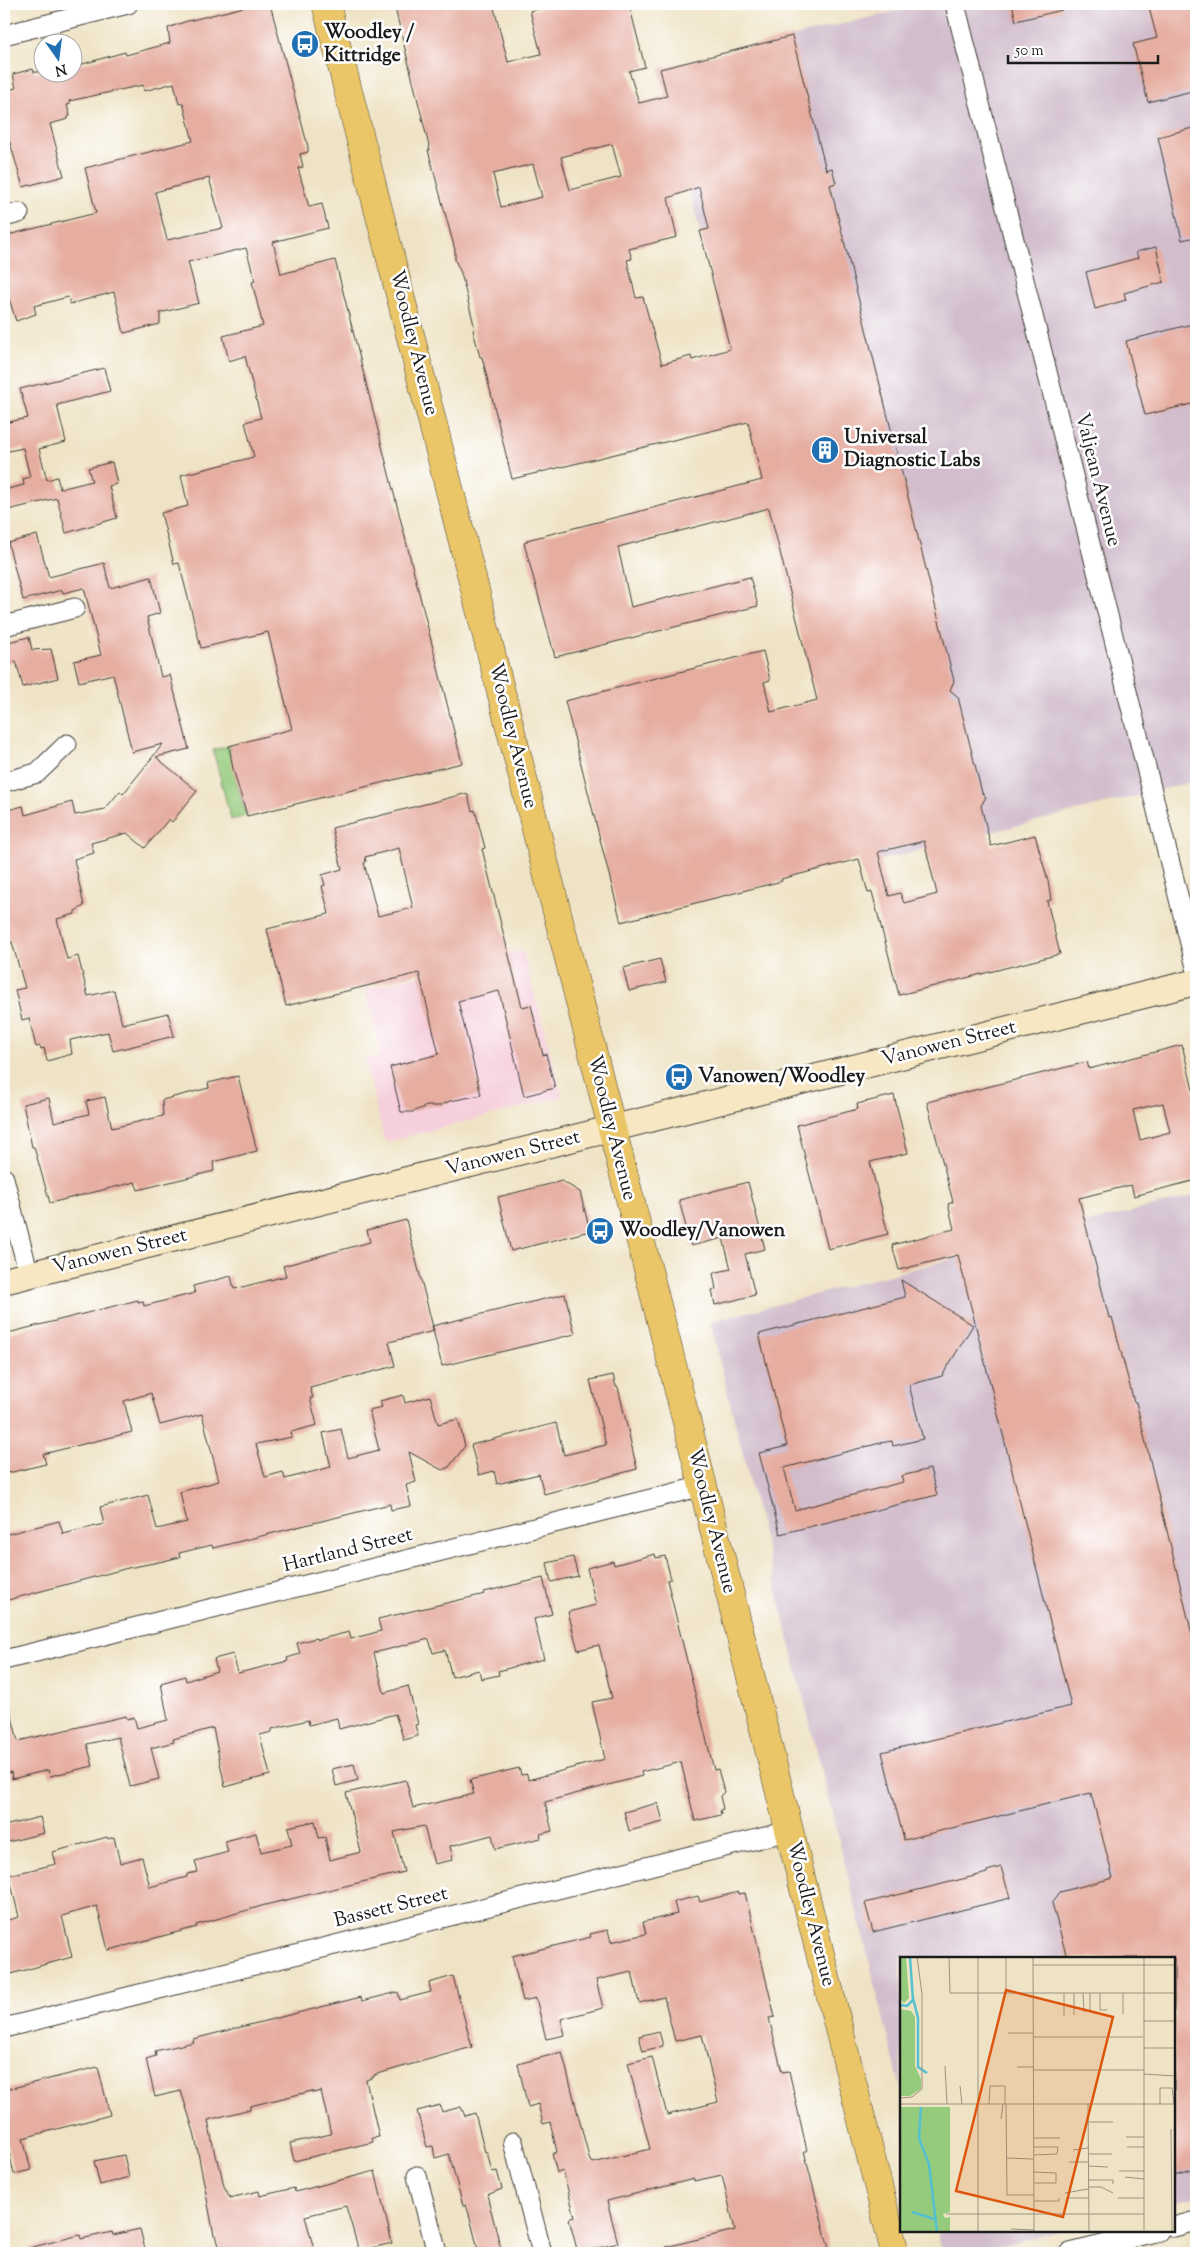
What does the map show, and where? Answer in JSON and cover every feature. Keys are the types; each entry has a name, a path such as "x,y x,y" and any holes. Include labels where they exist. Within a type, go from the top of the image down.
{"main road":[{"name":"Woodley Avenue","path":"326,4 703,1486 895,2253"},
{"name":"Vanowen Street","path":"16,1278 1196,982"}],"street":[{"path":"4,35 128,4"},
{"name":"Valjean Avenue","path":"955,4 1196,967"},
{"path":"4,626 75,608"},
{"path":"4,782 37,773 67,744"},
{"path":"4,1178 16,1278"},
{"name":"Hartland Street","path":"4,1660 703,1486"},
{"name":"Bassett Street","path":"4,2028 789,1831"},
{"path":"513,2142 542,2253"},
{"path":"417,2176 437,2253"},
{"path":"1175,2227 1196,2221"},
{"path":"1070,2253 1155,2232"}],"shaded area":[{"path":"925,4 1196,4 1196,781 861,865 659,69"},
{"path":"522,950 563,1097 385,1142 364,1059 381,1056 365,989"},
{"path":"1196,1195 1196,2197 1175,2202 1175,1957 900,1957 900,2085 710,1322"},
{"path":"937,2232 1056,2232 970,2253 948,2253 941,2248"}],"green space":[{"path":"229,746 240,795 247,816 231,820 213,750"}],"building":[{"path":"256,4 270,4 308,147 308,152 300,154 303,167 298,168 309,207 322,204 328,228 273,242 281,274 335,260 462,763 247,816 233,769 229,746 292,729 268,632 201,648 179,563 174,564 161,513 188,506 181,475 254,457 245,422 261,418 245,356 229,361 223,336 263,326 252,282 255,281 246,248 188,262 199,303 160,313 160,324 124,333 114,292 70,304 68,297 34,306 36,314 16,321 4,282 4,236 96,213 85,168 193,141 183,103 179,104 174,83 144,91 143,85 69,101 70,104 67,105 70,116 68,119 50,124 64,176 23,187 6,129 4,129 4,91 16,88 13,74 32,69 32,82 82,82 82,64 125,52 126,55 170,43 168,28 184,22","holes":["209,178 223,228 167,240 155,192"]},
{"path":"394,4 493,4 508,62 541,54 530,11 559,4 629,4 645,67 629,71 639,103 667,96 660,69 792,36 826,170 832,168 836,183 830,185 954,681 950,690 958,697 982,793 986,797 981,806 991,846 1035,835 1048,881 1051,900 1047,901 1060,954 899,995 872,892 868,893 859,859 781,879 782,881 621,922 565,701 763,651 770,680 764,682 771,712 817,700 769,508 618,547 631,607 750,577 758,606 555,657 524,543 527,540 762,480 748,422 512,479 482,357 480,357 473,330 475,329 461,273 455,260 455,250 428,150 430,150","holes":["612,144 621,177 570,190 561,157","533,164 542,197 501,207 493,174","699,187 709,229 700,231 730,349 692,360 691,356 662,364 643,297 636,298 627,260 632,259 629,249 677,237 668,198","924,841 937,894 904,903 900,893 889,896 878,852"]},
{"path":"1012,4 1061,4 1062,10 1016,21"},
{"path":"1148,4 1196,4 1196,90 1148,102 1133,44 1157,38"},
{"path":"1196,127 1196,237 1182,240 1158,137"},
{"path":"1156,247 1164,282 1124,293 1126,300 1095,309 1086,272 1138,258 1136,252"},
{"path":"1196,323 1196,403 1145,415 1126,341"},
{"path":"104,368 110,391 57,405 66,442 39,449 47,480 57,477 60,489 92,481 88,468 112,462 117,484 109,486 117,518 66,533 57,498 4,511 4,490 24,485 23,479 30,477 23,448 4,452 4,423 28,418 20,389"},
{"path":"37,535 49,577 104,563 110,588 151,577 160,613 147,617 161,677 170,675 189,749 156,757 197,791 172,822 169,819 145,848 127,833 91,843 94,853 74,859 84,906 75,911 75,914 57,919 67,959 78,956 88,996 114,990 122,1024 168,1013 174,1036 113,1051 108,1032 70,1040 72,1054 47,1061 44,1048 36,1047 29,1018 22,1020 15,990 25,988 12,942 8,943 4,928 4,811 23,806 25,815 72,802 75,815 105,809 120,791 123,794 163,744 132,752 113,674 79,682 74,661 101,655 84,588 63,593 62,590 23,600 8,543"},
{"path":"29,637 32,650 51,649 58,678 23,687 16,661 4,664 4,643"},
{"path":"464,794 468,795 472,811 475,810 485,848 482,849 522,1007 531,1005 543,1055 546,1054 555,1088 524,1096 499,991 458,1001 481,1095 450,1101 439,1106 427,1106 412,1112 401,1112 390,1067 439,1054 419,973 286,1006 267,929 329,914 322,886 325,885 322,875 342,869 332,828","holes":["399,848 413,908 378,916 364,863 366,862 365,857"]},
{"path":"660,959 666,982 629,991 623,968"},
{"path":"1182,1045 1196,1102 1196,1180 1134,1196 1131,1185 1079,1198 1109,1318 1112,1317 1134,1402 1136,1402 1196,1651 1196,2169 1175,2175 1175,1957 1067,1957 1052,1903 1060,1892 1113,1878 1091,1793 904,1840 882,1752 1071,1706 958,1255 899,1270 892,1245 954,1229 948,1204 953,1202 927,1102 1087,1062 1089,1069","holes":["1163,1103 1170,1132 1140,1140 1133,1110"]},
{"path":"238,1076 257,1151 213,1162 214,1171 138,1190 135,1182 50,1203 34,1147 32,1147 23,1104 49,1098 54,1122 89,1114 86,1101 105,1097 112,1128 163,1116 162,1100 209,1088 208,1083"},
{"path":"894,1095 908,1153 870,1162 888,1234 828,1249 797,1125 858,1109 857,1104"},
{"path":"562,1181 580,1192 590,1231 511,1251 498,1197"},
{"path":"748,1182 765,1249 745,1254 755,1295 715,1305 712,1290 716,1289 713,1273 731,1269 723,1238 691,1246 679,1200"},
{"path":"406,1220 434,1331 389,1342 395,1366 310,1388 313,1398 310,1398 317,1425 291,1432 292,1437 256,1444 265,1477 283,1472 285,1479 331,1467 323,1433 341,1429 348,1458 379,1450 369,1410 382,1407 380,1401 403,1395 405,1403 430,1396 438,1424 458,1419 465,1446 449,1467 442,1470 409,1452 416,1482 406,1485 411,1506 391,1510 390,1504 213,1548 212,1545 179,1553 180,1557 128,1568 4,1601 4,1535 59,1521 63,1534 104,1524 100,1507 148,1495 157,1529 187,1522 180,1492 219,1481 202,1414 160,1425 151,1393 124,1401 132,1432 43,1454 46,1464 4,1474 4,1334 138,1300 138,1302 143,1301 144,1306 195,1293 193,1286 231,1276 234,1289 286,1276 283,1266 370,1242 367,1230"},
{"path":"901,1280 973,1325 942,1376 909,1385 923,1439 893,1446 892,1441 880,1443 784,1468 795,1510 903,1482 901,1476 930,1469 937,1495 780,1534 759,1453 787,1446 759,1334 905,1297"},
{"path":"565,1294 575,1334 442,1366 432,1326"},
{"path":"613,1375 616,1387 618,1387 637,1469 544,1494 539,1474 497,1484 494,1471 479,1475 471,1445 556,1423 564,1455 606,1445 590,1380"},
{"path":"655,1554 656,1558 665,1556 671,1579 667,1580 714,1770 718,1769 724,1792 720,1796 723,1809 720,1810 721,1815 695,1821 681,1762 641,1772 642,1776 545,1802 552,1831 540,1834 541,1838 495,1849 492,1835 450,1846 453,1860 434,1864 424,1826 394,1832 404,1872 265,1905 196,1925 197,1927 117,1948 108,1950 97,1906 62,1916 72,1957 4,1976 4,1921 19,1917 9,1875 56,1864 53,1852 107,1837 108,1839 114,1837 120,1863 142,1857 150,1887 198,1872 195,1861 228,1852 225,1841 256,1833 261,1852 292,1845 288,1827 315,1821 319,1838 325,1837 330,1860 361,1852 346,1793 406,1780 413,1808 474,1794 470,1780 519,1768 521,1775 527,1774 528,1780 605,1759 592,1702 612,1698 599,1645 578,1650 568,1612 596,1605 587,1568 613,1561 614,1565"},
{"path":"573,1557 578,1576 551,1582 547,1563"},
{"path":"543,1578 552,1614 534,1619 544,1659 498,1671 499,1675 481,1679 479,1670 452,1677 445,1650 433,1653 429,1639 374,1653 384,1693 408,1686 418,1724 415,1725 418,1736 404,1740 395,1714 339,1729 337,1718 309,1725 308,1720 272,1729 272,1732 260,1735 270,1775 225,1787 213,1728 173,1739 174,1742 151,1748 159,1779 130,1786 118,1737 87,1744 93,1766 50,1776 48,1770 12,1779 11,1772 4,1774 4,1706 9,1705 18,1741 126,1716 127,1719 134,1717 137,1728 168,1720 161,1683 185,1676 186,1681 217,1671 214,1659 233,1654 238,1673 288,1661 287,1658 300,1654 297,1643 349,1632 351,1639 381,1631 378,1619 485,1594 484,1592"},
{"path":"354,1764 358,1780 336,1786 332,1769"},
{"path":"658,1803 663,1822 629,1831 624,1812"},
{"path":"40,1817 44,1833 4,1843 4,1826"},
{"path":"1001,1867 1010,1898 873,1932 865,1903 987,1873 987,1871"},
{"path":"738,1892 738,1894 745,1893 775,2017 769,2018 782,2072 789,2071 807,2151 804,2151 830,2253 666,2253 666,2247 735,2230 722,2175 694,2181 694,2179 607,2201 618,2243 578,2253 569,2219 575,2217 563,2171 557,2173 552,2154 557,2152 550,2122 543,2124 538,2104 528,2107 518,2064 562,2052 590,2161 593,2163 650,2149 628,2063 652,2057 667,2115 718,2102 702,2035 675,2041 664,1997 639,2003 632,1972 596,1980 603,2008 561,2019 565,2035 546,2039 536,1998 523,2001 512,1956 591,1937 590,1934 608,1930 611,1942 646,1934 643,1922 677,1914 674,1902 698,1896 700,1902"},
{"path":"453,1976 472,2047 374,2075 374,2077 366,2080 379,2137 372,2138 373,2142 294,2161 290,2143 331,2134 321,2091 313,2093 312,2091 250,2106 250,2109 208,2120 216,2160 218,2159 224,2186 230,2198 259,2191 260,2196 294,2188 295,2192 375,2171 392,2243 359,2251 346,2206 305,2216 315,2253 221,2253 216,2235 214,2235 194,2132 181,2091 155,2097 146,2059 156,2056 155,2051 194,2042 193,2039 361,1997 362,2001 398,1992 400,2000 431,1992 429,1983"},
{"path":"659,2031 663,2046 643,2051 639,2036"},
{"path":"98,2067 110,2115 23,2138 31,2170 14,2174 4,2131 4,2090"},
{"path":"440,2105 442,2112 461,2107 465,2116 475,2113 492,2172 497,2171 502,2189 487,2195 502,2253 479,2253 469,2214 466,2205 463,2206 449,2154 435,2158 433,2146 427,2147 417,2111"},
{"path":"124,2155 129,2177 100,2185 94,2161"},
{"path":"140,2229 146,2253 30,2253 29,2248 80,2235 81,2239 112,2232 113,2235"}],"place":[{"name":"Woodley / Kittridge","path":"305,44"},
{"name":"Universal Diagnostic Labs","path":"825,450"},
{"name":"Vanowen/Woodley","path":"679,1077"},
{"name":"Woodley/Vanowen","path":"600,1231"}]}
